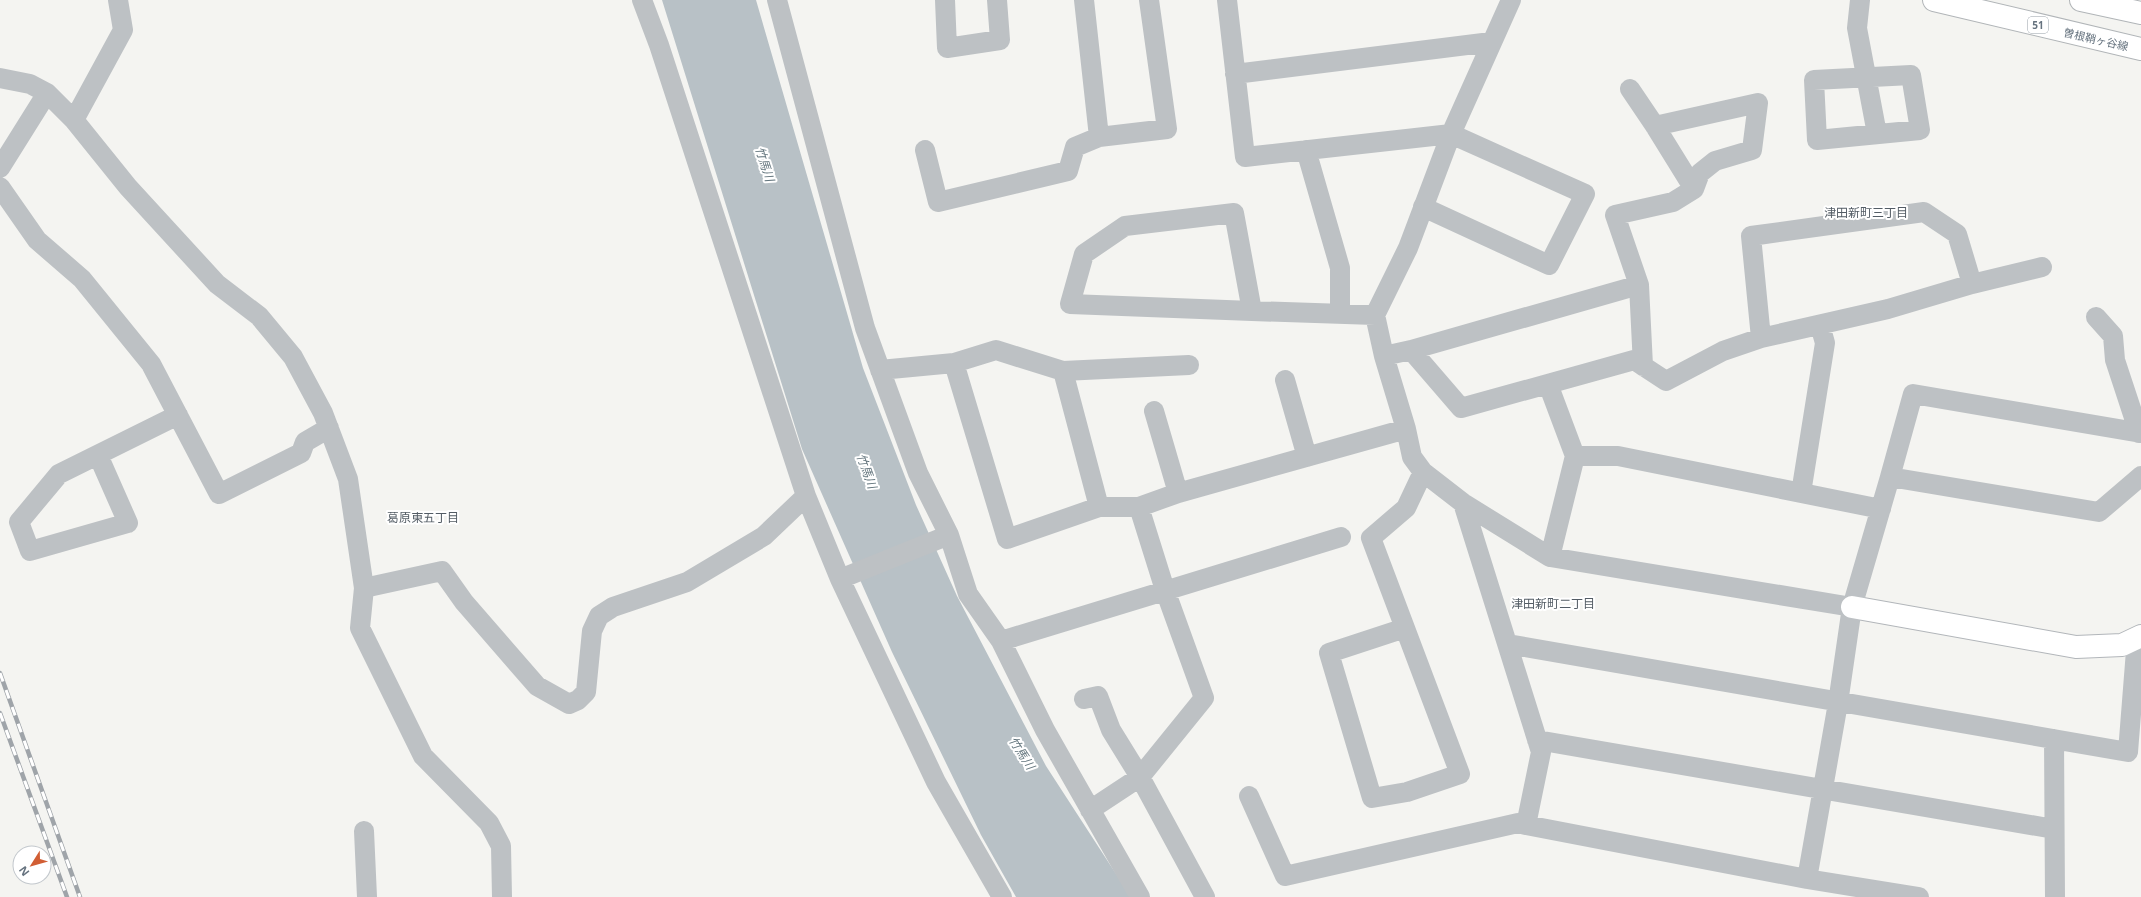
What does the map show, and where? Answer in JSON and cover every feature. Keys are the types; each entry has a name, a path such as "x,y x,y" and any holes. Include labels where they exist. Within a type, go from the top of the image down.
{"street":[{"path":"74,120 123,30 118,0"},
{"path":"642,0 659,45 806,496 840,579 936,782 1002,897"},
{"path":"777,0 865,328 918,473 949,535 968,594 1001,641 1045,730 1140,897"},
{"path":"945,0 947,48 1000,40 997,0"},
{"path":"1084,0 1099,137"},
{"path":"925,150 938,202 1068,171 1075,147 1099,137 1167,129 1149,0"},
{"path":"1227,0 1245,157 1451,134 1585,194 1549,265 1423,207"},
{"path":"1511,0 1451,134 1408,248 1376,315 1384,356 1406,429 1412,457 1423,472 1463,503 1550,557 1852,607 2076,647 2122,645 2139,637"},
{"path":"1860,0 1858,28 1877,134"},
{"name":"曽根鞘ヶ谷線","path":"1934,0 2141,49"},
{"path":"2081,0 2141,13"},
{"path":"1235,74 1491,42"},
{"path":"1911,75 1920,130 1877,134 1817,140 1814,80 1911,75"},
{"path":"0,78 30,84 47,92 74,120 128,187 217,284 259,316 293,357 323,413 348,479 364,588 360,628 422,756 489,823 501,846 502,897"},
{"path":"1630,89 1656,126 1694,189"},
{"path":"0,168 47,92"},
{"path":"1643,366 1639,285 1615,215 1673,202 1694,189 1700,173 1715,161 1752,150 1758,103 1656,126"},
{"path":"1306,150 1340,268 1340,314"},
{"path":"0,187 37,240 82,279 150,364 220,494 301,453 305,442 329,428"},
{"path":"1761,338 1751,236 1924,212 1957,234 1972,284"},
{"path":"1252,311 1234,213 1125,226 1084,254 1070,304 1189,309 1376,315"},
{"path":"1411,350 1461,408 1634,360 1666,381 1723,351 1761,338 1888,309 1972,284 2042,268"},
{"path":"1384,356 1411,350 1639,285"},
{"path":"1807,879 1838,703 1852,607 1913,394 2140,433 2115,360 2113,336 2096,317"},
{"path":"1801,493 1825,343 1820,325"},
{"path":"880,370 954,364 996,350 1063,371 1189,365"},
{"path":"954,364 1007,539 1099,507 1139,507 1178,493 1406,429"},
{"path":"1063,371 1099,507"},
{"path":"1285,380 1307,457"},
{"path":"1548,384 1575,456 1550,557"},
{"path":"1154,411 1178,493"},
{"path":"98,455 128,523 30,551 19,522 60,474 98,455 178,415"},
{"path":"1575,456 1618,456 1880,509"},
{"path":"1405,628 1329,654 1372,798 1407,792 1460,774 1372,538 1406,508 1423,472"},
{"path":"1890,477 2099,512 2141,476"},
{"path":"364,588 442,571 464,602 538,686 569,704 578,700 586,692 592,631 599,616 613,607 687,582 764,536 806,496"},
{"path":"1463,503 1541,752 1526,825"},
{"path":"1090,810 1140,777 1204,698 1165,590 1139,507"},
{"path":"840,579 949,535"},
{"path":"1001,641 1341,537"},
{"path":"1508,644 1838,703 2128,752 2139,637"},
{"path":"1084,699 1098,696 1111,730 1140,777 1205,897"},
{"path":"2054,739 2054,897"},
{"path":"1537,740 2054,829"},
{"path":"1249,796 1285,876 1518,823 1807,879 1919,897"},
{"path":"364,831 367,897"}],"water":[{"name":"竹馬川","path":"662,0 756,0 863,368 916,505 957,596 1046,766 1131,897 1016,897 981,835 892,652 802,449"}],"railway":[{"path":"0,673 80,897"},
{"path":"0,713 67,897"}],"district":[{"name":"津田新町三丁目","path":"1866,212"},
{"name":"葛原東五丁目","path":"423,517"},
{"name":"津田新町二丁目","path":"1553,603"}]}
